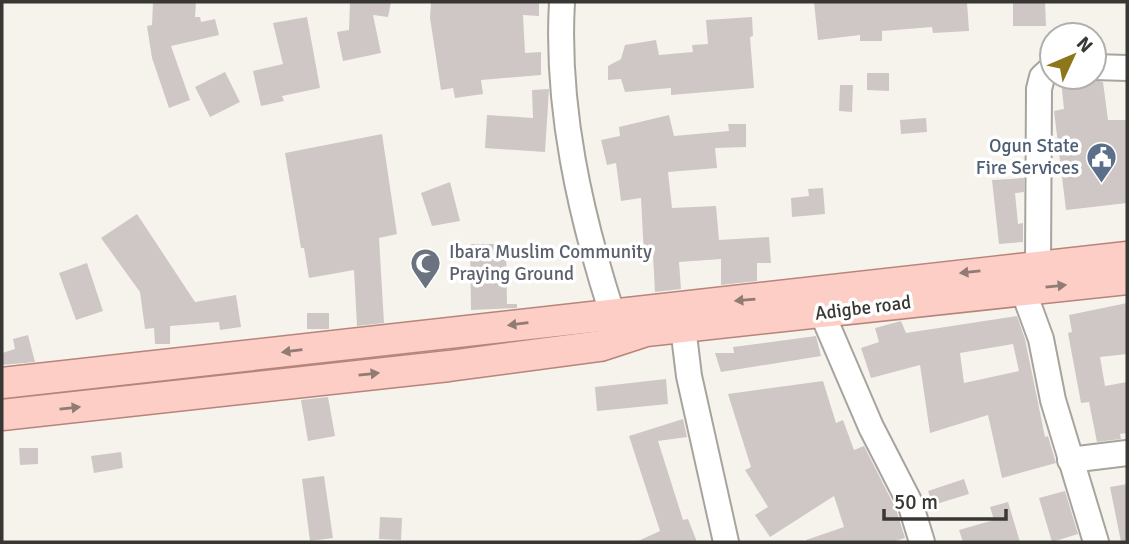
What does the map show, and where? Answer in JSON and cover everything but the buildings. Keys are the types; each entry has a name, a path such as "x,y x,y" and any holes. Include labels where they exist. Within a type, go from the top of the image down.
{"main road":[{"name":"Adigbe road","path":"2,415 600,346 646,331 822,313 1030,277 1127,257"},
{"path":"2,383 611,313 827,292 1030,277"},
{"name":"Adigbe road","path":"1030,277 1127,279"}],"street":[{"path":"562,2 559,42 569,134 588,239 611,313"},
{"path":"1108,67 1127,68"},
{"path":"1039,91 1030,277 1041,339 1070,460 1096,542"},
{"path":"822,313 871,427 910,503 922,542"},
{"path":"683,327 689,376 726,542"},
{"path":"1070,460 1127,453"}],"place":[{"name":"Ogun State Fire Services","path":"1102,184"},
{"name":"Ibara Muslim Community Praying Ground","path":"426,290"}]}
